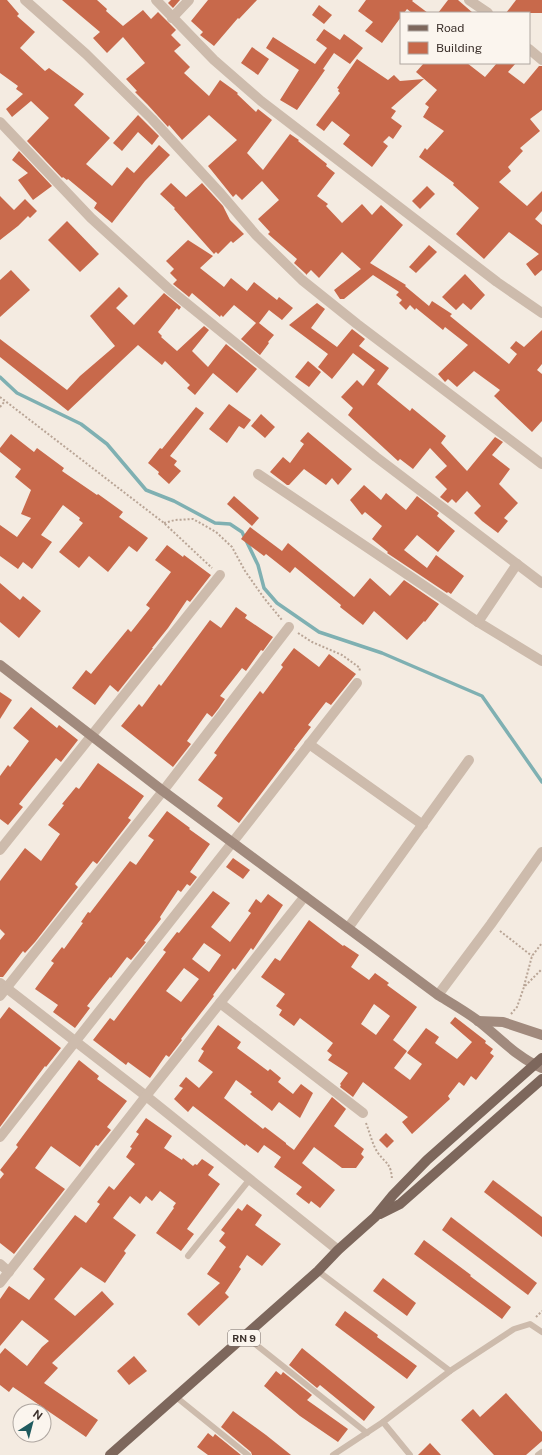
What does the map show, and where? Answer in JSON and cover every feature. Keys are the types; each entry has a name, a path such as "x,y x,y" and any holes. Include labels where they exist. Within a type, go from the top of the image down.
{"main road":[{"name":"RN 9","path":"110,1455 318,1271 338,1250 375,1217 393,1195 427,1160 538,1066 542,1058"},
{"name":"RN 9","path":"375,1217 400,1204 542,1079"}],"street":[{"path":"25,0 86,54 152,119 221,194 256,235 302,280 357,324 542,464"},
{"path":"156,0 214,60 261,101 497,282 542,313"},
{"path":"172,18 189,0"},
{"path":"469,0 487,12"},
{"path":"530,50 542,60"},
{"path":"0,122 91,218 170,290 376,457 542,583"},
{"path":"258,474 478,622 542,661"},
{"path":"478,622 517,564"},
{"path":"0,850 220,575"},
{"path":"0,996 3,986 162,791 289,627"},
{"path":"0,665 162,791 438,995 478,1021 495,1036 538,1066"},
{"path":"0,1137 357,683"},
{"path":"309,744 423,825"},
{"path":"348,928 469,760"},
{"path":"438,995 542,852"},
{"path":"0,1283 305,896"},
{"path":"3,986 146,1096 338,1250"},
{"path":"220,1003 363,1113"},
{"path":"478,1021 503,1022 542,1035"},
{"path":"0,1264 9,1272"}],"lane":[{"path":"188,1256 250,1179"},
{"path":"318,1271 450,1371"},
{"path":"333,1455 383,1422 450,1371 514,1329 530,1324 542,1332"},
{"path":"245,1336 367,1433"},
{"path":"176,1397 248,1455"},
{"path":"383,1422 410,1455"},
{"path":"538,1455 542,1452"}],"path":[{"path":"0,397 164,523 220,575"},
{"path":"0,407 5,401"},
{"path":"164,523 175,520 193,519 216,532 232,547 245,571 264,598 289,627 312,642 342,656 360,668 357,683"},
{"path":"490,924 532,956"},
{"path":"503,1022 517,1007 532,956 542,944"},
{"path":"524,987 542,969"},
{"path":"363,1113 370,1136 378,1152 392,1169 393,1195"}],"building":[{"path":"0,0 7,0 19,14 17,16 35,32 20,48 45,71 49,68 84,94 74,105 110,138 86,164 112,186 127,167 134,173 159,145 170,155 145,181 112,223 94,208 97,203 68,179 62,178 27,141 49,118 31,101 12,117 6,109 23,94 16,89 18,86 0,73"},
{"path":"62,0 97,0 107,9 106,11 123,26 143,10 151,19 158,12 176,30 171,35 181,45 174,51 190,67 184,73 209,96 220,80 238,93 237,94 256,112 258,109 272,120 247,153 263,170 290,134 299,140 298,141 327,164 326,166 335,173 317,196 328,204 326,206 342,223 362,204 372,215 381,205 403,225 370,263 406,285 405,286 429,306 432,301 452,314 450,316 509,364 517,354 510,348 516,341 524,347 542,330 542,364 537,370 542,374 542,421 532,432 494,396 500,390 474,371 457,387 448,379 445,382 438,374 468,345 445,327 443,330 416,308 415,310 410,305 406,310 399,303 402,300 396,295 399,292 373,275 344,299 340,299 334,290 361,269 342,252 319,278 311,270 306,275 294,263 297,259 268,234 270,232 258,219 279,200 262,181 242,200 236,194 233,197 208,166 237,140 209,115 182,140 169,125 168,127 135,92 137,91 126,79 145,63 123,37 107,53 93,38 100,32"},
{"path":"171,0 180,0 173,8 168,3"},
{"path":"208,0 257,0 239,19 238,18 214,46 200,35 203,32 191,21"},
{"path":"366,0 413,0 412,1 427,12 411,12 407,9 405,12 400,12 400,18 382,43 365,31 373,22 358,11"},
{"path":"448,0 458,0 472,12 439,12"},
{"path":"516,0 542,0 542,13 507,12"},
{"path":"319,5 332,15 324,24 312,15"},
{"path":"324,29 340,40 344,34 363,48 350,64 334,53 323,69 325,70 297,110 280,100 299,70 266,48 273,37 315,64 327,48 316,40"},
{"path":"252,47 269,59 258,75 241,63"},
{"path":"357,59 388,80 394,75 400,81 424,79 391,108 396,111 391,118 402,126 393,139 389,136 383,142 388,146 372,167 343,144 350,135 332,121 324,131 316,125 340,93 338,91 339,89 337,88"},
{"path":"423,64 468,64 485,77 496,64 515,64 508,72 524,84 539,66 542,66 542,110 530,119 540,131 520,148 523,151 508,167 511,171 499,182 527,206 542,191 542,211 535,219 542,225 542,270 535,276 526,264 539,254 509,232 484,259 456,234 479,208 453,185 454,183 419,157 425,148 427,150 444,131 423,117 429,107 425,104 437,90 416,72"},
{"path":"138,115 159,136 152,145 138,132 122,151 113,143"},
{"path":"19,151 52,186 33,200 18,180 28,173 12,160"},
{"path":"171,183 186,197 202,183 223,206 230,220 244,234 233,243 231,241 218,254 216,252 214,254 174,209 175,208 160,194"},
{"path":"427,186 435,194 420,209 412,201"},
{"path":"0,196 14,210 25,199 37,211 30,218 28,216 0,240"},
{"path":"67,221 99,254 80,272 48,240"},
{"path":"188,240 213,256 200,268 224,287 231,278 247,291 254,282 277,300 279,297 293,308 282,320 269,310 259,323 274,335 260,355 241,339 256,323 234,305 223,317 221,315 220,317 192,293 189,297 173,284 177,280 170,273 174,269 166,261"},
{"path":"429,245 437,252 416,273 409,267"},
{"path":"11,270 30,290 0,317 0,280"},
{"path":"465,274 485,295 471,310 463,303 456,310 442,297"},
{"path":"119,287 128,296 116,308 134,325 164,293 181,307 179,310 177,308 158,332 162,336 161,337 177,351 204,326 209,330 192,351 208,367 226,344 257,369 237,393 213,373 195,395 187,388 190,385 165,361 162,365 138,345 68,411 0,357 0,339 67,390 80,376 115,346 90,316"},
{"path":"317,303 325,309 311,328 337,347 352,329 365,339 359,346 389,368 377,384 410,411 412,408 446,436 441,443 467,471 495,437 503,442 492,455 510,469 499,484 518,503 504,518 508,521 498,533 474,513 481,506 467,491 456,503 452,499 448,503 440,497 447,489 435,477 447,466 430,448 413,469 400,459 398,461 348,415 353,408 341,397 357,380 363,386 375,370 353,353 332,379 318,367 328,354 289,325"},
{"path":"308,361 321,372 309,387 295,377"},
{"path":"229,404 251,420 244,429 239,426 227,443 209,429"},
{"path":"196,407 204,413 170,456 177,461 174,465 181,471 169,484 158,474 159,472 148,463 160,448 162,449"},
{"path":"261,414 275,427 265,438 251,426"},
{"path":"308,432 352,469 338,485 332,478 326,485 304,469 289,485 287,485 270,472 283,457 290,463 304,444 300,441"},
{"path":"11,434 34,452 37,448 64,468 62,471 123,512 119,517 148,538 137,552 129,546 108,572 89,556 79,568 59,552 83,523 79,520 80,518 63,505 41,535 52,542 32,569 23,562 18,569 0,556 0,525 17,537 31,518 21,514 31,490 15,477 21,469 0,452 0,448"},
{"path":"364,485 381,500 386,493 406,510 417,496 439,513 437,516 455,531 438,552 417,535 404,550 427,568 436,555 464,576 451,594 448,592 447,593 387,553 388,552 372,539 382,526 365,512 362,515 350,500"},
{"path":"234,496 259,518 252,526 227,504"},
{"path":"250,527 282,551 288,543 354,597 370,578 390,596 404,580 439,604 425,622 424,621 407,640 374,611 363,625 340,607 341,605 295,567 290,573 266,554 264,556 241,539"},
{"path":"167,545 183,557 184,555 211,575 190,602 187,600 153,648 118,692 110,685 95,705 72,688 86,670 91,674 128,629 131,632 150,608 146,605 171,572 155,560"},
{"path":"0,583 20,600 23,596 41,611 19,638 0,622"},
{"path":"236,607 247,615 245,618 273,637 263,651 261,650 246,671 242,668 220,696 225,699 212,717 207,713 187,741 191,744 173,767 121,726 139,704 142,707 159,684 161,686 210,620 221,628"},
{"path":"294,648 319,667 329,654 356,674 331,705 326,702 308,725 311,727 239,823 217,806 223,798 198,780 217,755 214,753 224,739 260,691 263,694 283,667 281,665"},
{"path":"0,692 12,700 0,719"},
{"path":"31,707 57,728 59,725 78,740 61,762 56,758 19,804 23,807 8,825 0,819 0,776 8,765 10,767 29,741 13,728"},
{"path":"98,763 144,796 128,818 131,820 97,864 93,861 75,884 78,887 35,942 25,953 23,951 3,977 0,977 0,940 5,934 0,929 0,881 25,848 41,861 60,834 48,825 64,805 62,804 76,787 79,789"},
{"path":"167,811 210,844 190,872 197,877 190,886 187,884 181,892 178,890 160,917 161,919 144,941 146,942 131,960 127,957 111,978 110,977 87,1006 90,1008 75,1028 53,1012 58,1005 35,989 54,963 51,961 62,947 64,949 83,923 81,922 88,912 90,913 130,861 136,865 154,840 148,836"},
{"path":"233,858 250,870 243,879 226,867"},
{"path":"213,891 230,903 211,927 230,942 251,913 248,911 256,899 261,903 268,894 283,905 253,950 251,948 235,970 233,968 213,995 214,996 181,1039 182,1040 169,1057 166,1055 150,1078 128,1062 126,1065 93,1040 110,1018 114,1021 166,952 163,950 177,932 179,933","holes":["204,943 221,955 209,972 192,959","184,968 199,979 181,1002 166,991"]},
{"path":"309,920 343,946 344,945 359,955 351,967 369,980 375,973 389,983 387,985 417,1007 393,1040 407,1051 394,1068 410,1080 422,1064 407,1053 426,1028 439,1037 435,1043 457,1059 472,1042 450,1023 455,1017 486,1041 485,1043 493,1049 490,1053 494,1056 476,1080 471,1076 464,1086 459,1082 448,1096 450,1099 412,1134 402,1122 408,1117 363,1082 353,1097 340,1087 340,1084 348,1073 328,1060 332,1055 327,1051 333,1043 300,1018 294,1026 279,1015 282,1010 276,1006 285,994 261,977 275,958 280,961","holes":["374,1004 390,1016 376,1035 361,1024"]},
{"path":"9,1007 61,1048 46,1067 45,1066 0,1127 0,1019"},
{"path":"218,1025 241,1042 237,1048 268,1071 270,1069 281,1078 278,1082 293,1094 301,1084 313,1093 300,1118 279,1102 272,1111 250,1094 252,1092 236,1080 224,1098 263,1129 265,1127 294,1150 332,1097 346,1109 334,1126 364,1149 361,1154 364,1157 356,1168 342,1168 314,1147 302,1163 335,1190 320,1208 311,1201 309,1204 296,1194 302,1187 274,1167 281,1157 264,1145 258,1153 246,1144 245,1146 193,1106 188,1112 174,1099 183,1088 179,1086 186,1077 199,1088 213,1072 198,1061 204,1051 201,1049"},
{"path":"79,1060 99,1076 97,1079 127,1101 107,1127 111,1130 98,1146 96,1145 80,1167 51,1146 35,1168 65,1189 14,1254 0,1243 0,1179 4,1174 0,1170 18,1147 16,1145"},
{"path":"146,1118 172,1136 164,1148 182,1160 183,1158 193,1166 195,1164 197,1165 202,1159 214,1167 208,1175 220,1184 187,1229 194,1234 181,1251 156,1233 176,1203 160,1191 152,1201 146,1196 140,1204 130,1196 113,1218 136,1235 124,1251 126,1253 105,1283 81,1267 54,1299 75,1316 102,1291 114,1304 52,1363 58,1368 44,1383 98,1420 86,1437 52,1414 52,1403 36,1403 13,1387 9,1392 0,1385 0,1354 5,1348 27,1366 42,1347 49,1341 22,1320 0,1346 0,1299 9,1286 29,1300 45,1279 33,1269 75,1215 86,1223 100,1204 97,1202 109,1186 114,1190 135,1164 126,1157 132,1148 130,1147 139,1134 136,1132"},
{"path":"386,1133 394,1141 387,1148 379,1140"},
{"path":"493,1180 542,1217 542,1237 484,1192"},
{"path":"247,1204 262,1215 255,1225 281,1244 262,1266 247,1255 239,1267 241,1269 225,1293 229,1297 199,1326 187,1314 220,1283 207,1274 226,1247 219,1241 225,1233 221,1230 238,1208 242,1211"},
{"path":"451,1217 537,1283 528,1295 442,1230"},
{"path":"424,1240 511,1307 502,1319 414,1254"},
{"path":"383,1278 416,1303 407,1316 373,1291"},
{"path":"345,1311 378,1335 377,1337 417,1366 407,1379 335,1325"},
{"path":"302,1348 375,1407 364,1421 320,1385 317,1388 289,1365"},
{"path":"134,1356 147,1371 129,1385 117,1371"},
{"path":"276,1371 281,1375 283,1372 312,1395 307,1400 348,1429 338,1442 300,1416 264,1386"},
{"path":"506,1393 542,1432 542,1441 526,1455 494,1455 461,1420 473,1409 480,1417"},
{"path":"233,1411 291,1455 252,1455 251,1452 221,1427"},
{"path":"208,1433 213,1437 215,1434 241,1455 208,1455 197,1447"},
{"path":"430,1443 441,1455 418,1455"}],"waterway":[{"path":"0,377 17,393 81,424 107,444 146,490 174,501 215,523 230,524 242,532 258,565 264,588 277,603 319,632 382,653 482,696 542,782"}]}
